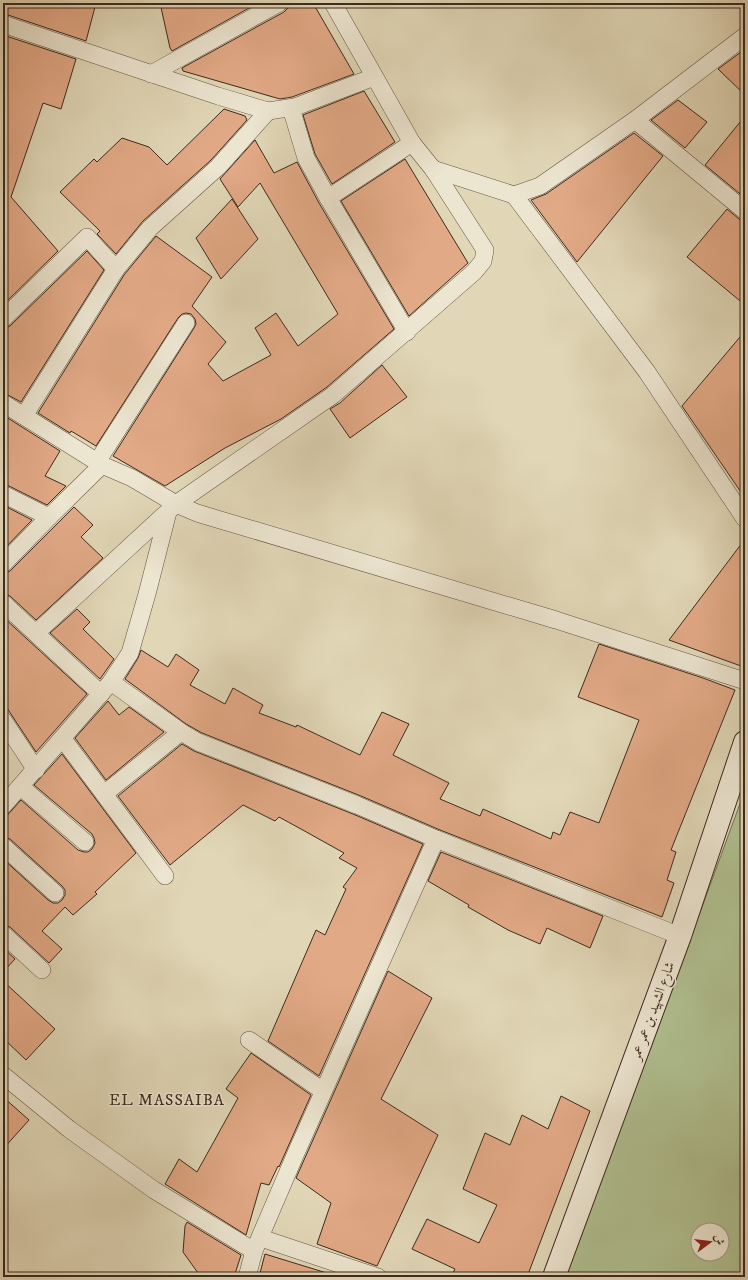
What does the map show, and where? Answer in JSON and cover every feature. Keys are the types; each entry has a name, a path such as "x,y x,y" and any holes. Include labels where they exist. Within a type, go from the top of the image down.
{"street":[{"path":"151,74 279,3"},
{"path":"36,633 172,508 333,395 407,332 474,272 483,261 485,250 433,169 412,143 333,3"},
{"path":"3,24 151,74 268,111 291,108 374,77"},
{"path":"514,195 540,186 635,120 745,36"},
{"path":"291,108 306,158 407,332"},
{"path":"24,416 116,269 150,228 218,167 268,111"},
{"path":"635,120 745,211"},
{"path":"328,198 412,143"},
{"path":"433,169 514,195 647,372 745,519"},
{"path":"3,319 87,237 116,269"},
{"path":"3,564 100,463 186,323"},
{"path":"3,403 100,463 132,478 172,508 197,513 556,620 745,681"},
{"path":"3,494 49,517"},
{"path":"3,806 106,688 130,652 172,508"},
{"path":"3,604 36,633 106,688 198,742 680,936"},
{"path":"3,720 36,770"},
{"path":"104,794 181,732"},
{"path":"63,739 165,876"},
{"name":"شارع الشهيد بن عمر عمر","path":"554,1277 680,936 745,742"},
{"path":"21,787 85,842"},
{"path":"247,1277 257,1245 296,1153 436,839"},
{"path":"3,846 55,893"},
{"path":"3,934 42,970"},
{"path":"249,1040 323,1091"},
{"path":"3,1075 69,1129 154,1190 257,1245 378,1277"}],"green space":[{"path":"745,790 745,1277 565,1277 636,1087"}],"building":[{"path":"8,3 96,3 86,41 5,14"},
{"path":"160,3 258,3 172,51 170,48"},
{"path":"289,3 313,3 354,74 292,97 280,99 183,71 182,68 284,12 288,8"},
{"path":"3,35 76,59 61,109 43,103 11,197 58,251 3,305"},
{"path":"745,49 745,95 718,69"},
{"path":"364,91 395,142 332,184 315,154 303,115"},
{"path":"678,100 707,122 685,148 651,120"},
{"path":"224,109 245,116 247,120 211,160 143,221 116,254 97,234 100,231 60,192 94,159 97,162 122,138 149,147 167,165"},
{"path":"745,116 745,198 705,165"},
{"path":"634,133 663,156 577,262 531,200 546,194"},
{"path":"255,140 274,173 297,162 319,203 394,329 327,387 281,419 225,448 165,486 113,456 194,328 196,324 195,319 191,314 182,314 178,318 96,446 71,431 70,433 38,413 124,275 156,236 212,277 192,306 226,342 208,364 223,381 271,355 255,328 276,313 298,346 338,314 260,183 238,207 220,179"},
{"path":"405,159 468,263 409,316 341,201"},
{"path":"232,199 258,239 221,279 196,238"},
{"path":"727,209 739,219 745,221 745,305 687,257"},
{"path":"87,251 104,270 21,402 3,393 3,329 10,326"},
{"path":"745,331 745,498 682,406"},
{"path":"382,365 407,397 350,438 330,409 340,403"},
{"path":"3,415 60,451 45,476 66,486 47,505 3,484"},
{"path":"3,505 32,520 3,550"},
{"path":"74,507 93,525 81,537 103,558 36,620 10,596 3,593 3,574 10,571"},
{"path":"745,539 745,653 741,666 669,640"},
{"path":"77,609 90,622 83,629 114,659 100,679 50,633"},
{"path":"3,617 87,694 36,752 3,702"},
{"path":"599,644 735,690 671,850 676,852 667,880 674,883 662,917 440,830 361,796 202,733 186,724 125,679 138,658 141,650 168,667 176,654 199,670 190,685 225,704 233,688 263,705 259,713 296,727 297,725 360,755 382,712 409,724 393,755 449,783 440,799 480,816 483,809 551,839 553,832 560,835 570,812 599,823 639,720 578,697"},
{"path":"108,701 119,715 129,707 164,732 106,780 75,738"},
{"path":"182,744 194,751 353,814 423,844 319,1076 268,1041 316,930 325,935 346,889 343,887 357,868 339,858 344,853 301,829 279,817 275,821 243,805 170,865 118,796"},
{"path":"62,754 136,853 95,892 97,894 73,915 65,907 42,931 62,949 49,963 10,927 3,924 3,859 53,903 58,903 62,900 65,895 65,890 10,839 3,836 3,820 21,800 78,850 88,852 92,849 95,843 92,834 34,785"},
{"path":"441,852 603,916 590,948 547,928 540,944 508,930 468,907 469,905 428,881"},
{"path":"3,948 15,959 3,972"},
{"path":"388,971 432,998 381,1099 438,1135 377,1266 317,1244 331,1203 296,1178"},
{"path":"3,981 55,1029 26,1060 3,1038"},
{"path":"251,1053 311,1095 279,1167 278,1166 269,1185 261,1183 246,1235 165,1184 179,1159 197,1172 238,1098 226,1089"},
{"path":"561,1096 590,1111 527,1277 451,1277 455,1269 412,1249 427,1219 479,1243 497,1205 463,1189 485,1133 510,1145 522,1115 548,1129"},
{"path":"3,1097 29,1120 3,1149"},
{"path":"187,1222 241,1255 234,1277 199,1277 198,1273 183,1252 185,1226"},
{"path":"265,1254 330,1274 329,1277 259,1277"}],"district":[{"name":"EL MASSAIBA","path":"167,1100"}]}
